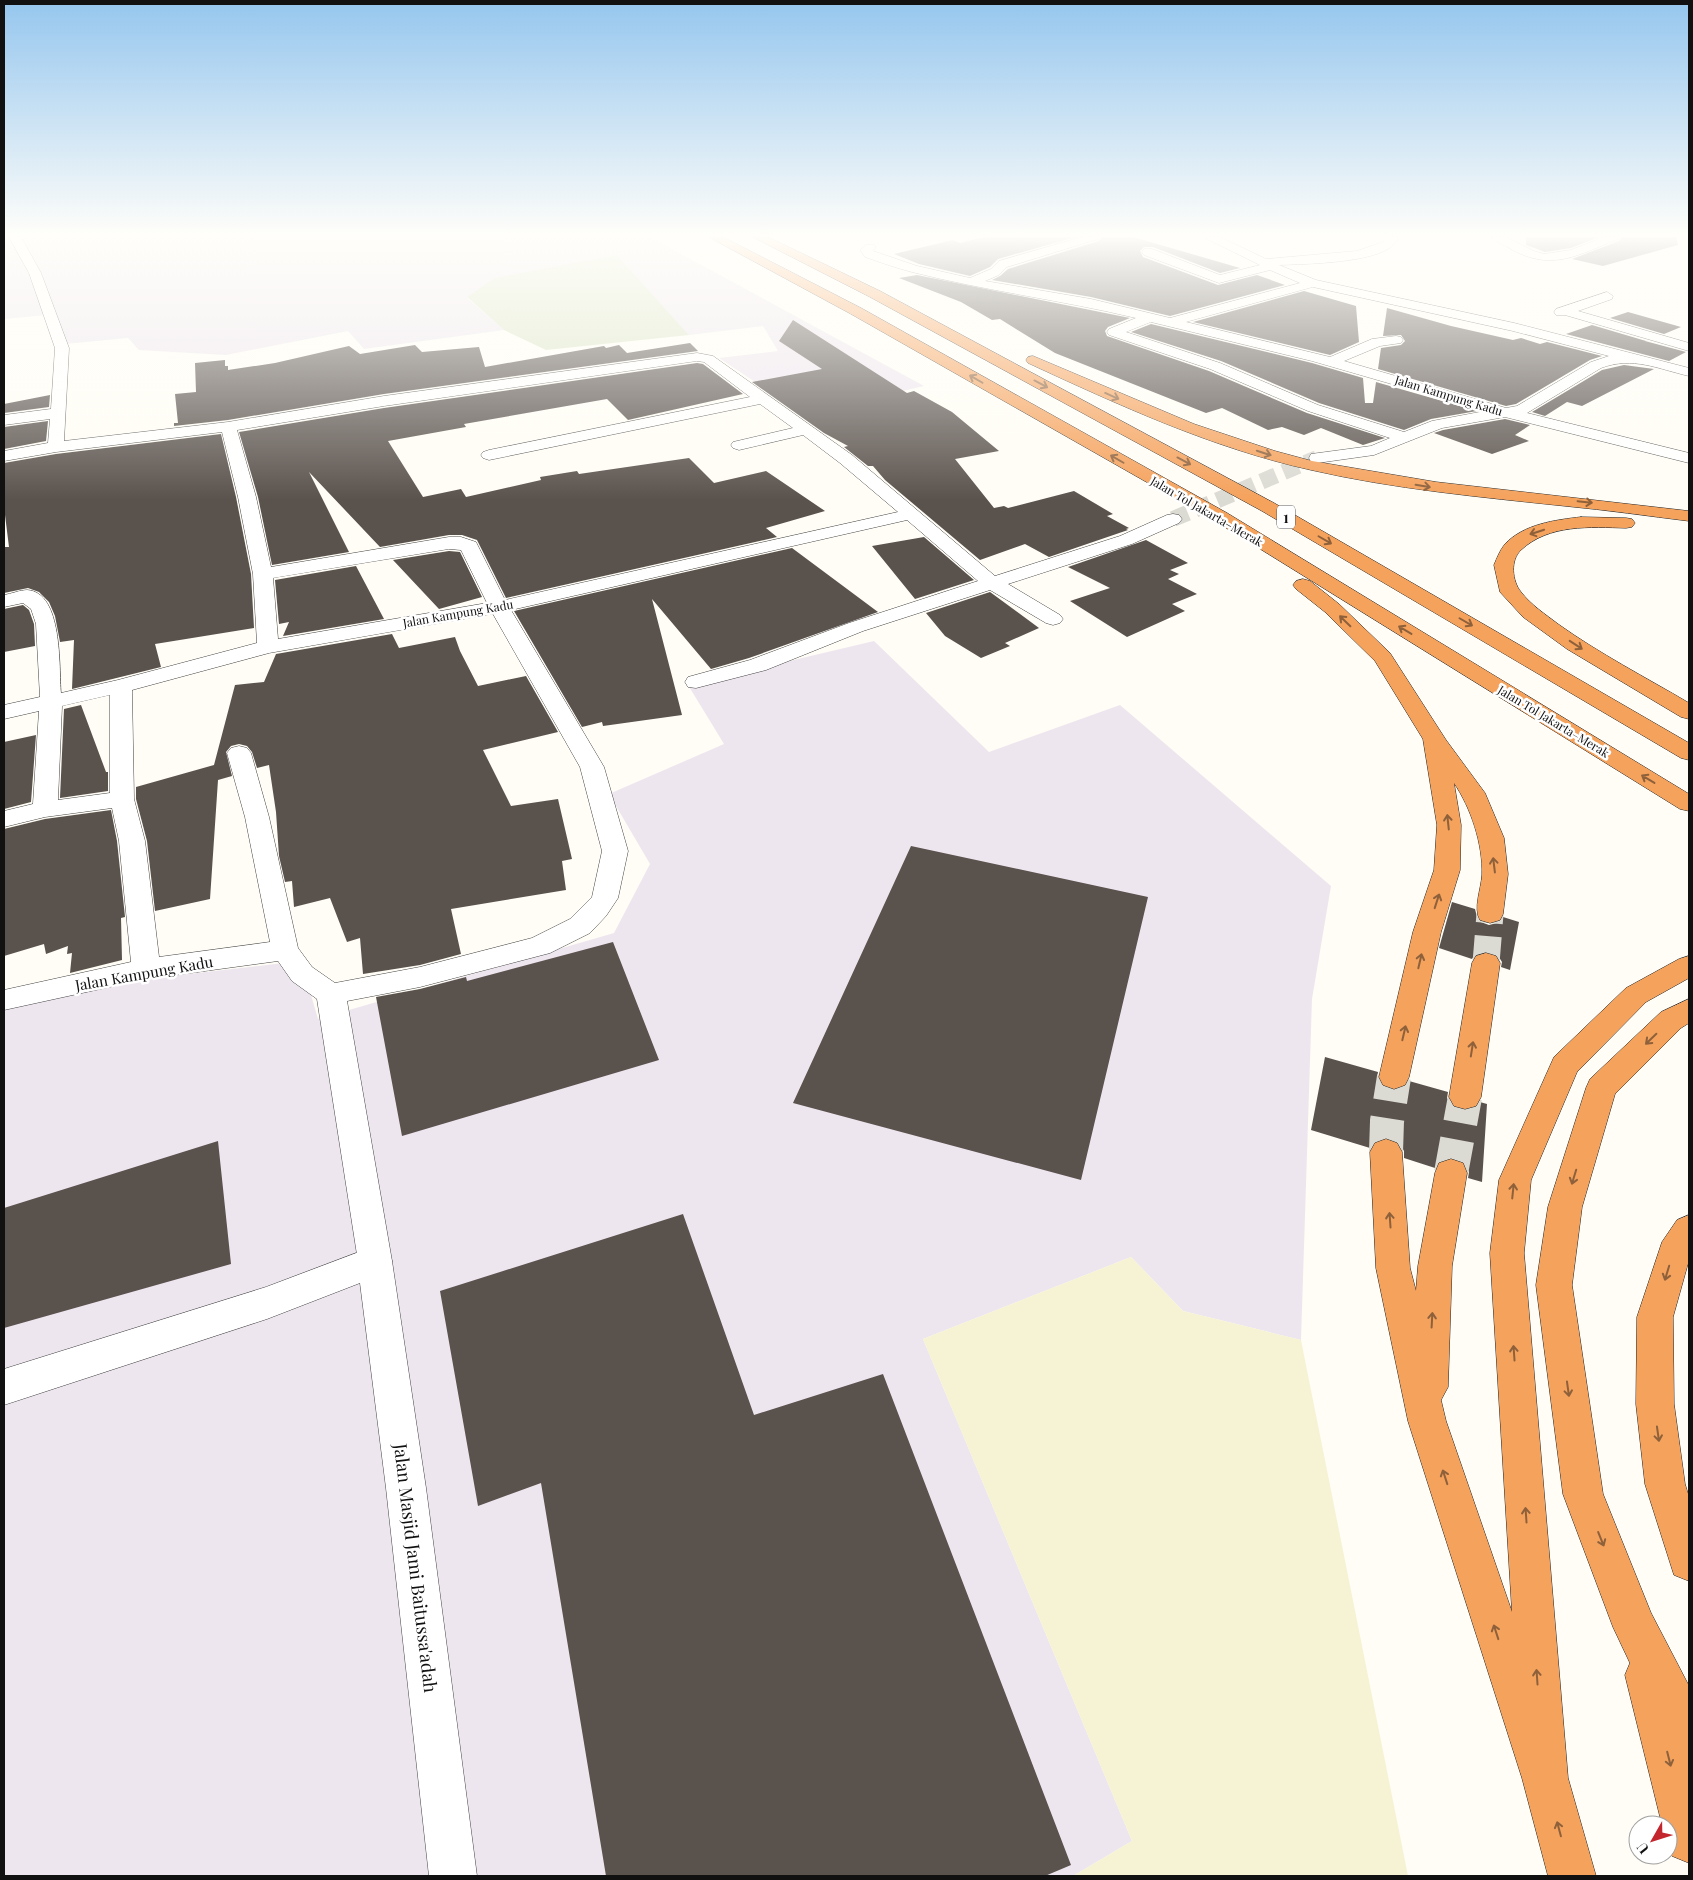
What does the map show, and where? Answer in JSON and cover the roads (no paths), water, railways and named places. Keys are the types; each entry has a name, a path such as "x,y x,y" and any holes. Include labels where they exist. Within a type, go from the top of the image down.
{"highway":[{"name":"Jalan Tol Jakarta–Merak","path":"880,325 1221,517 1689,804"},
{"name":"1","path":"932,325 1268,507 1689,753"},
{"path":"954,325 1141,409 1199,432 1277,457 1350,474 1434,488 1640,508 1689,516"},
{"path":"1221,517 1332,608 1383,657 1434,739 1473,793 1490,838 1495,874 1490,914"},
{"path":"1689,531 1640,523 1592,522 1560,525 1529,535 1512,548 1503,565 1510,592 1530,612 1574,644 1689,712"},
{"path":"1394,1077 1427,932 1447,870 1449,825 1434,739"},
{"path":"1465,1097 1486,963"},
{"path":"1545,1778 1507,1253 1514,1180 1566,1065 1636,995 1689,966"},
{"path":"1689,1010 1671,1020 1601,1088 1564,1207 1554,1285 1583,1494 1635,1627 1689,1732"},
{"path":"1386,1152 1393,1268 1427,1421 1545,1778 1572,1876"},
{"path":"1427,1421 1435,1266 1451,1173"},
{"path":"1689,1230 1674,1253 1654,1317 1654,1404 1665,1484 1689,1560"},
{"path":"1635,1627 1689,1839"}],"street":[{"path":"54,325 62,348 56,447"},
{"path":"1131,325 1114,332 1250,380 1306,406 1406,438"},
{"name":"Jalan Kampung Kadu","path":"1182,325 1317,358 1507,413 1689,458"},
{"path":"1504,325 1689,372"},
{"path":"1514,327 1522,325"},
{"path":"1612,325 1689,347"},
{"path":"1197,360 1244,340"},
{"path":"1331,362 1378,342 1396,340"},
{"path":"4,456 56,447 228,427 384,401 697,356 708,359 846,459 992,584 1053,619"},
{"path":"1318,458 1374,450 1448,422 1521,410 1603,362 1631,357"},
{"path":"1295,366 1317,358"},
{"path":"489,455 762,399"},
{"path":"4,420 58,413"},
{"path":"228,427 247,497 263,574 268,647"},
{"path":"739,445 806,430"},
{"name":"Jalan Kampung Kadu","path":"4,712 121,686 268,647 499,607 912,514"},
{"path":"696,682 758,665 856,627 1126,540 1172,519"},
{"path":"239,753 257,817 285,950 302,974 331,994 420,977 540,946 580,926 597,910 605,898 615,851 592,767 499,607 469,546 461,543 263,574"},
{"path":"4,583 10,591 26,596 40,606 46,624 51,702 45,810"},
{"path":"4,600 26,596"},
{"path":"121,686 122,799 132,841 146,970"},
{"path":"4,819 45,810 122,799"},
{"name":"Jalan Kampung Kadu","path":"4,1000 146,970 285,950"},
{"name":"Jalan Masjid Jami Baitussa'adah","path":"331,994 375,1261 406,1488 452,1876"},
{"path":"4,1387 267,1303 375,1261"}],"tunnel":[{"path":"1173,519 1317,458"},
{"path":"1486,963 1490,914"},
{"path":"1386,1152 1387,1121 1394,1077"},
{"path":"1451,1173 1465,1097"}]}
